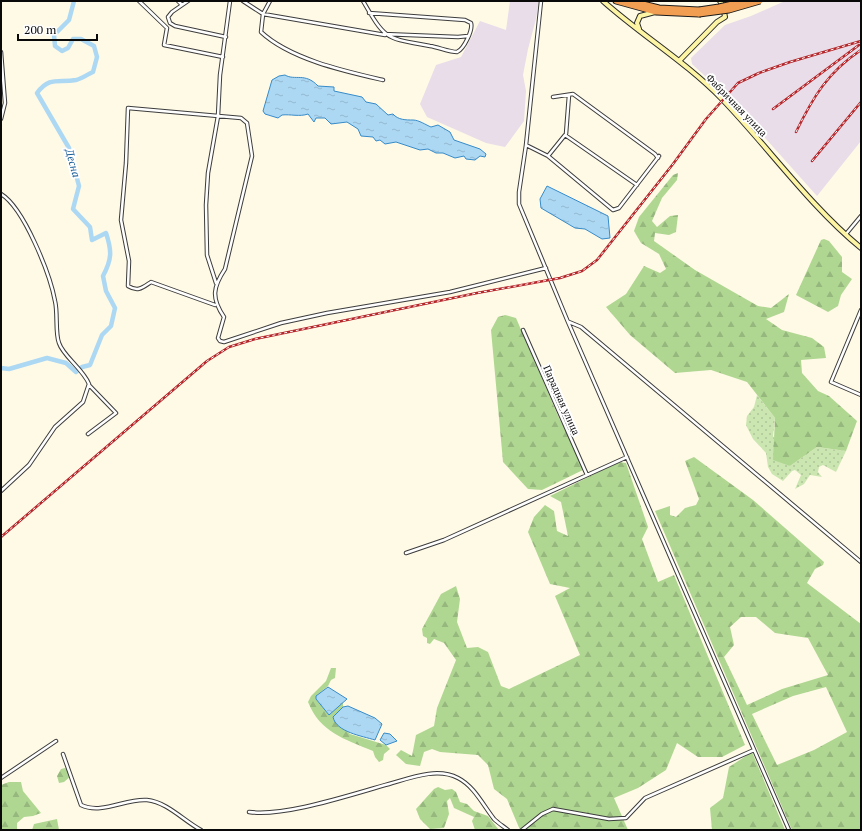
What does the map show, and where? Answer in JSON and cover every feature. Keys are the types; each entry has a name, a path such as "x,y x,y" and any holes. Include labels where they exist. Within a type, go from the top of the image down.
{"highway":[{"path":"616,1 658,10 699,12 729,10 760,1"},
{"path":"630,1 658,10"},
{"path":"699,12 746,1"}],"street":[{"path":"139,1 167,28 164,45 223,57"},
{"path":"178,1 182,5"},
{"path":"188,1 169,15 169,21 172,25 226,37"},
{"path":"215,305 216,283 207,255 206,239 208,173 218,116 230,1"},
{"path":"243,1 263,14 384,34 452,37 468,36"},
{"path":"270,1 263,14 261,32 273,43 332,68 383,80"},
{"path":"363,1 369,13 384,34 396,39 455,52 460,51 472,27 469,21 405,14 369,13"},
{"path":"542,1 526,145 518,192 519,204 568,322 789,830"},
{"name":"Фабричная улица","path":"603,1 679,61 722,99 846,234 861,248"},
{"path":"648,1 658,10"},
{"path":"679,61 717,22 725,17 723,6 720,1"},
{"path":"642,32 638,26 639,18 642,14 658,10"},
{"path":"1,52 5,103 1,119"},
{"path":"526,145 548,156 613,210 619,208 659,157 573,94 553,97"},
{"path":"548,156 566,135 569,95"},
{"path":"216,283 225,269 252,156 246,120 241,118 128,108 126,163 121,220 129,261 128,286 134,290 140,290 151,282 215,305 224,317 218,338 220,341 224,342 281,323 327,313 450,292 546,268"},
{"path":"566,135 637,185"},
{"path":"1,194 9,201 27,228 45,265 55,301 58,342 82,372 89,384 116,413 88,434"},
{"path":"846,234 861,216"},
{"path":"861,310 831,382 861,395"},
{"path":"859,314 861,318"},
{"path":"568,322 581,327 861,562"},
{"name":"Парадная улица","path":"523,330 587,475"},
{"path":"1,490 28,465 44,445 55,427 82,402 89,384"},
{"path":"406,554 444,540 627,457"},
{"path":"1,778 56,741"},
{"path":"522,830 542,814 553,809 609,819 626,818 645,798 754,750"},
{"path":"63,754 81,805 93,807 114,806 148,800 160,804 201,830"},
{"path":"249,812 272,812 303,806 416,777 445,774 465,783 489,810 493,817 508,830"}],"shaded area":[{"path":"510,1 539,1 523,75 526,91 524,121 505,147 486,143 427,117 420,104 436,65 461,57 480,21 506,30"},
{"path":"785,1 861,1 861,141 817,196 731,100 692,64 691,58 725,25 751,16"}],"green space":[{"path":"678,173 677,180 662,198 652,221 657,227 670,216 678,215 676,232 669,235 655,233 654,241 695,270 758,306 771,308 789,294 784,312 766,319 782,330 812,338 824,347 826,358 801,360 802,373 818,391 829,396 857,421 846,451 817,447 790,466 773,460 775,418 747,382 711,370 675,373 630,335 606,307 626,294 644,266 660,273 666,269 659,254 641,243 634,231 639,217 673,175"},
{"path":"824,239 829,241 842,257 842,272 852,279 841,295 838,306 828,312 796,295 821,240"},
{"path":"505,315 516,318 559,418 585,469 542,490 528,489 503,462 491,330 498,317"},
{"path":"757,395 775,418 773,436 790,466 817,447 846,451 836,472 823,465 819,467 818,472 822,477 810,475 804,484 795,489 801,475 795,470 792,471 783,481 772,474 768,467 766,453 753,439 746,425 747,416 754,407"},
{"path":"694,457 753,500 824,562 823,565 815,569 807,583 861,624 861,830 792,830 655,511 670,506 670,515 676,517 685,508 696,505 699,499 685,461","holes":["741,617 756,617 775,633 808,638 828,675 782,689 747,705 724,657 734,645 730,627","826,687 847,732 814,750 777,765 752,714 793,696"]},
{"path":"619,462 626,463 648,527 642,539 658,582 674,575 745,745 722,757 698,757 677,743 666,770 638,788 614,798 628,830 520,830 507,799 494,789 488,765 478,755 440,752 432,749 424,752 420,766 406,764 396,755 401,750 412,756 416,735 434,726 437,708 456,660 444,643 434,639 430,644 427,643 427,638 423,636 422,629 441,594 456,586 460,599 457,622 467,648 478,647 488,652 501,686 509,689 580,655 555,596 570,588 550,584 528,532 534,517 545,505 554,511 557,531 568,536 561,502 550,496"},
{"path":"331,668 336,668 335,678 331,680 328,686 316,696 316,699 329,715 343,702 343,707 333,717 350,734 386,745 390,749 384,754 383,760 379,762 373,751 343,738 326,728 313,712 308,702 311,696 326,681"},
{"path":"752,752 785,830 712,830 710,808 723,798 729,767"},
{"path":"65,768 70,771 71,776 64,782 59,783 57,776 61,769"},
{"path":"9,782 21,782 23,791 41,813 24,817 17,823 17,830 1,830 1,785"},
{"path":"438,787 445,790 452,789 456,792 460,802 467,804 474,811 488,816 499,830 475,830 472,821 474,817 454,808 450,798 447,801 449,814 444,828 430,829 420,819 416,809 434,789"},
{"path":"57,819 59,830 32,830 34,824"}],"water":[{"path":"285,75 289,77 309,79 318,86 334,87 334,91 362,97 366,102 376,104 388,115 393,114 402,119 415,120 431,127 438,125 450,132 454,140 480,149 486,154 485,157 480,156 475,160 466,159 464,156 455,158 443,153 436,153 428,149 420,150 396,142 385,144 380,140 376,141 373,137 361,136 358,129 347,122 331,124 325,118 316,118 314,122 308,114 282,115 278,118 265,114 263,111 272,80 279,76"},
{"path":"547,186 608,216 610,238 602,239 585,229 575,228 541,208 540,199"},
{"path":"328,687 347,699 329,715 316,699 316,696"},
{"path":"348,706 375,718 382,724 375,740 350,733 335,722 333,717 343,707"},
{"path":"384,733 390,734 397,741 386,745 380,740"}],"waterway":[{"name":"Десна","path":"1,368 9,369 47,358 66,363 76,372 82,367 90,365 102,335 111,326 115,308 106,291 103,276 108,265 110,255 106,233 92,240 90,227 73,209 79,186 69,148 37,93 50,82 76,80 93,72 97,57 94,46 81,39 73,39 68,48 62,51 55,46 54,35 69,20 74,1"}],"railway":[{"path":"1,537 207,361 229,347 255,339 477,293 560,278 582,271 597,260 673,164 706,119 738,83 759,73 790,62 861,41"},
{"path":"773,109 859,45"},
{"path":"796,132 822,86 839,67 861,50"},
{"path":"812,161 861,102"}]}
